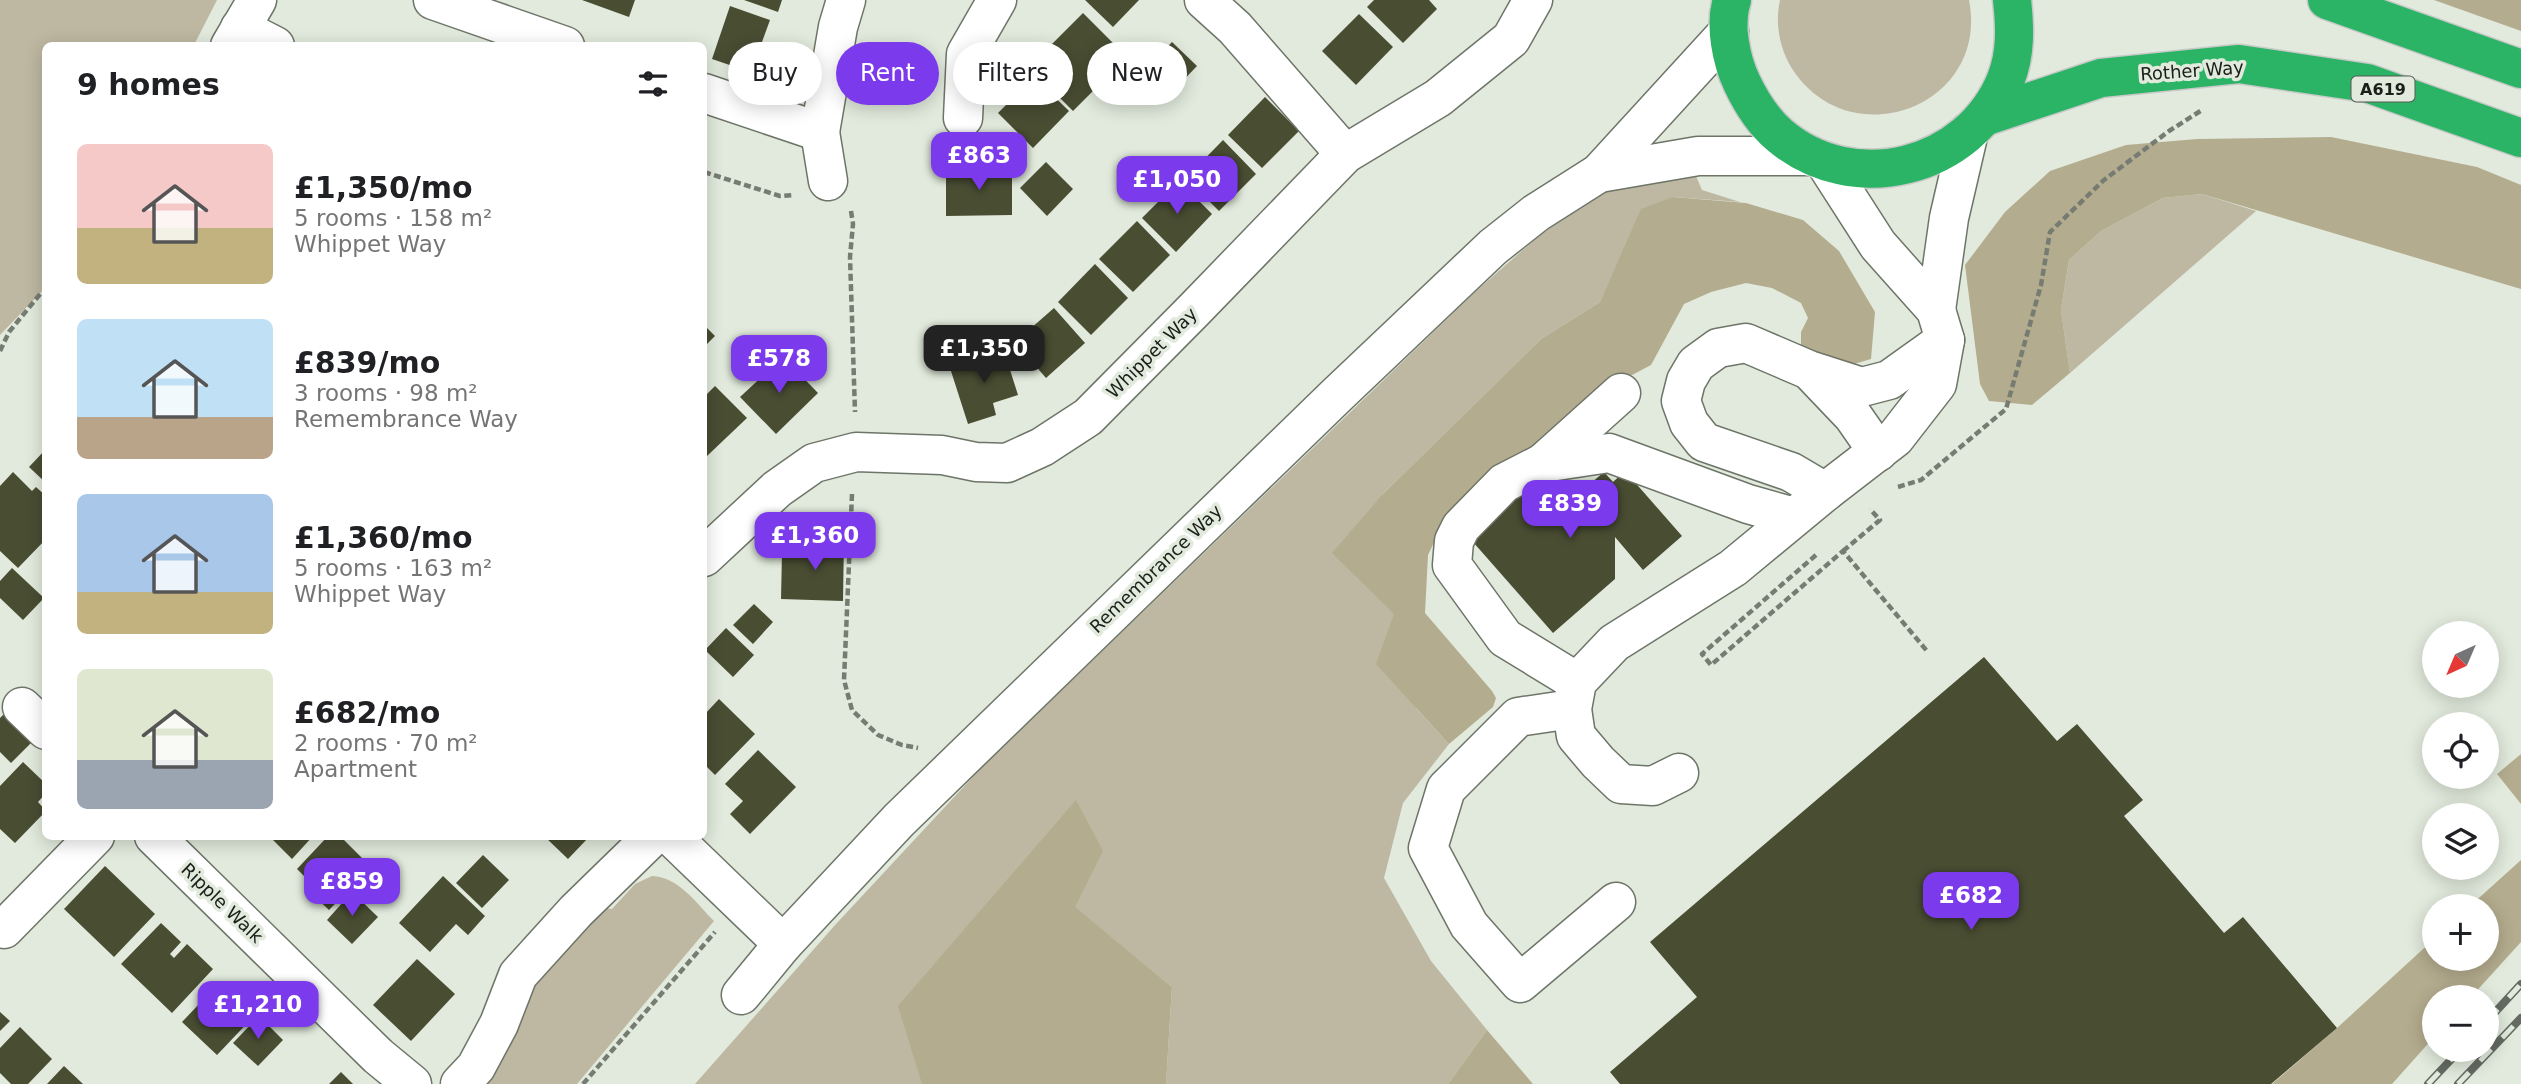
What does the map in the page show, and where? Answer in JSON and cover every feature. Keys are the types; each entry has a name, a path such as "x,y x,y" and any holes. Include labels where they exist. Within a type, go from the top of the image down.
{"highway":[{"path":"1730,9 1735,69 1752,105 1779,135 1817,159 1854,168 1885,169 1916,163 1945,150 1976,124 2006,79 2015,36 2012,0"},
{"path":"2327,0 2521,69"},
{"name":"Rother Way","path":"1976,124 2101,78 2239,65 2367,83 2521,138"}],"street":[{"path":"433,0 554,42"},
{"path":"963,118 966,54 997,0"},
{"path":"1204,0 1235,28 1345,154"},
{"name":"Whippet Way","path":"707,554 777,489 814,463 856,452 942,455 976,462 1007,463 1042,447 1088,417 1345,154 1438,98 1511,39 1533,0"},
{"name":"Remembrance Way","path":"741,995 783,944 899,820 1337,395 1493,247 1536,213 1598,173 1730,9"},
{"path":"827,192 820,132 842,13"},
{"path":"242,24 269,42"},
{"path":"707,94 820,132"},
{"path":"1616,902 1520,983 1469,925 1428,848 1447,789 1518,717 1575,695 1614,643 1733,568 1895,438 1937,384 1949,218 1976,124"},
{"name":"Remembrance Way","path":"1598,173 1698,156 1817,159"},
{"path":"1817,159 1878,245 1940,325"},
{"path":"1825,492 1791,472 1704,442 1689,423 1681,401 1686,381 1696,364 1718,348 1746,343 1809,370 1862,387 1889,380 1940,325"},
{"path":"1809,370 1853,416 1878,452"},
{"path":"1621,393 1543,463 1504,484 1461,527 1454,541 1452,565 1505,638 1575,695 1576,736 1598,762 1622,784 1653,786 1679,773"},
{"path":"1543,463 1609,453 1748,504 1794,517"},
{"path":"4,929 91,840"},
{"name":"Ripple Walk","path":"158,840 378,1056 412,1084"},
{"path":"460,1084 482,1056 499,1024 518,975 576,911 649,840"},
{"path":"675,840 783,944"}],"path":[{"path":"707,173 780,196 827,192 853,224 850,257 856,452 848,564 844,680 852,710 878,735 902,745 962,758"},
{"path":"0,351 9,332 42,293"},
{"path":"1843,551 1880,520 1870,509"},
{"path":"583,1084 741,903"}],"shaded area":[{"path":"0,0 217,0 196,42 42,42 42,291 0,335"},
{"path":"1780,0 1969,0 1970,37 1958,69 1937,92 1909,108 1878,114 1846,110 1816,95 1791,67 1779,34"},
{"path":"2434,0 2521,0 2521,31"},
{"path":"2331,137 2477,167 2521,185 2521,289 2202,194 2163,198 2101,231 2069,260 2061,310 2070,373 2032,405 1989,401 1980,384 1965,265 2005,212 2050,171 2126,145 2197,139"},
{"path":"1696,176 1702,190 1740,202 1673,197 1617,265 1600,302 1541,339 1382,495 1394,614 1416,708 1449,744 1403,803 1384,878 1431,961 1487,1030 1448,1084 1166,1084 1172,987 1074,907 1102,851 922,1084 695,1084 836,924 983,766 1475,292 1541,234 1610,190 1657,178"},
{"path":"2202,194 2256,211 2070,373 2061,310 2069,260 2101,231 2163,198"},
{"path":"1673,197 1746,203 1803,220 1839,251 1875,312 1871,359 1844,367 1801,349 1801,332 1808,318 1801,303 1772,288 1746,283 1711,292 1684,304 1651,365 1615,384 1439,532 1428,555 1425,613 1496,698 1493,707 1449,744 1376,664 1394,614 1332,553 1382,495 1541,339 1600,302 1641,209"},
{"path":"2521,754 2521,804 2499,776 2499,772"},
{"path":"1076,800 1103,851 1075,907 1172,987 1166,1084 922,1084 898,1006"},
{"path":"2521,860 2521,942 2499,966 2499,894 2483,894"},
{"path":"652,876 662,877 679,886 714,921 577,1084 477,1084 532,985 598,907 612,909 635,884"},
{"path":"2422,950 2422,971 2495,971 2482,985 2422,985 2422,1050 2392,1084 2272,1084"},
{"path":"1487,1030 1533,1084 1448,1084"}],"building":[{"path":"582,0 635,0 629,17"},
{"path":"744,0 782,0 778,12"},
{"path":"1085,0 1139,0 1113,27"},
{"path":"1374,0 1429,0 1437,9 1403,43 1367,7"},
{"path":"730,6 770,20 762,42 728,42 728,64 712,59"},
{"path":"1083,13 1112,42 1087,42 1087,97 1073,111 1067,105 1073,105 1073,42 1054,42"},
{"path":"1359,14 1393,47 1356,85 1322,51"},
{"path":"1187,56 1197,66 1187,76"},
{"path":"1265,97 1299,131 1262,168 1228,135"},
{"path":"1006,105 1063,105 1069,111 1033,148 998,113"},
{"path":"1223,140 1256,174 1219,211 1186,178"},
{"path":"1046,162 1073,189 1047,216 1020,188"},
{"path":"1012,167 1012,215 946,216 946,168"},
{"path":"1179,181 1212,214 1176,252 1142,218"},
{"path":"1137,221 1170,255 1133,292 1099,259"},
{"path":"1095,264 1128,298 1091,335 1058,302"},
{"path":"1054,308 1085,343 1046,378 1015,342"},
{"path":"707,328 715,336 707,344"},
{"path":"1004,351 1018,395 993,403 996,415 968,424 950,368"},
{"path":"783,357 818,393 776,434 740,397"},
{"path":"715,386 747,418 707,456 707,394"},
{"path":"42,453 42,479 29,467"},
{"path":"1625,471 1682,536 1643,570 1615,537 1615,579 1553,633 1466,534 1529,478 1591,483 1604,472 1613,482"},
{"path":"13,472 32,491 36,487 42,492 42,543 18,568 0,551 0,486"},
{"path":"817,537 844,538 843,601 781,599 782,552 817,553"},
{"path":"12,568 42,596 42,600 23,620 0,598 0,581"},
{"path":"754,604 773,622 753,644 733,625"},
{"path":"726,628 754,655 733,677 707,652 707,648"},
{"path":"1984,657 2057,741 2077,724 2143,800 2124,816 2224,933 2243,917 2337,1028 2271,1084 1620,1084 1610,1072 1697,997 1650,942"},
{"path":"719,699 755,734 715,775 707,767 707,712"},
{"path":"5,713 34,740 11,763 0,752 0,718"},
{"path":"758,750 796,787 750,834 730,814 743,801 725,784"},
{"path":"23,762 42,780 42,798 38,802 42,806 42,815 15,843 0,829 0,786"},
{"path":"273,840 309,840 292,859"},
{"path":"324,840 344,840 371,867 329,910 310,892 315,887 297,869"},
{"path":"548,840 586,840 568,859"},
{"path":"483,855 509,880 482,908 456,883"},
{"path":"105,866 155,914 114,957 64,909"},
{"path":"443,876 485,916 468,935 456,924 430,952 399,923"},
{"path":"352,892 378,917 352,944 327,920"},
{"path":"161,923 181,942 170,954 174,958 187,944 213,969 172,1013 121,964"},
{"path":"417,959 455,994 411,1041 373,1005"},
{"path":"221,981 256,1014 217,1055 182,1022"},
{"path":"0,1012 10,1021 0,1031"},
{"path":"259,1016 283,1040 258,1066 233,1043"},
{"path":"20,1027 52,1059 28,1084 11,1084 0,1073 0,1048"},
{"path":"64,1066 83,1084 47,1084"},
{"path":"341,1072 353,1084 329,1084"}],"railway":[{"path":"2499,1008 2521,984"},
{"path":"2458,1084 2521,1018"},
{"path":"2428,1084 2449,1062"}]}
